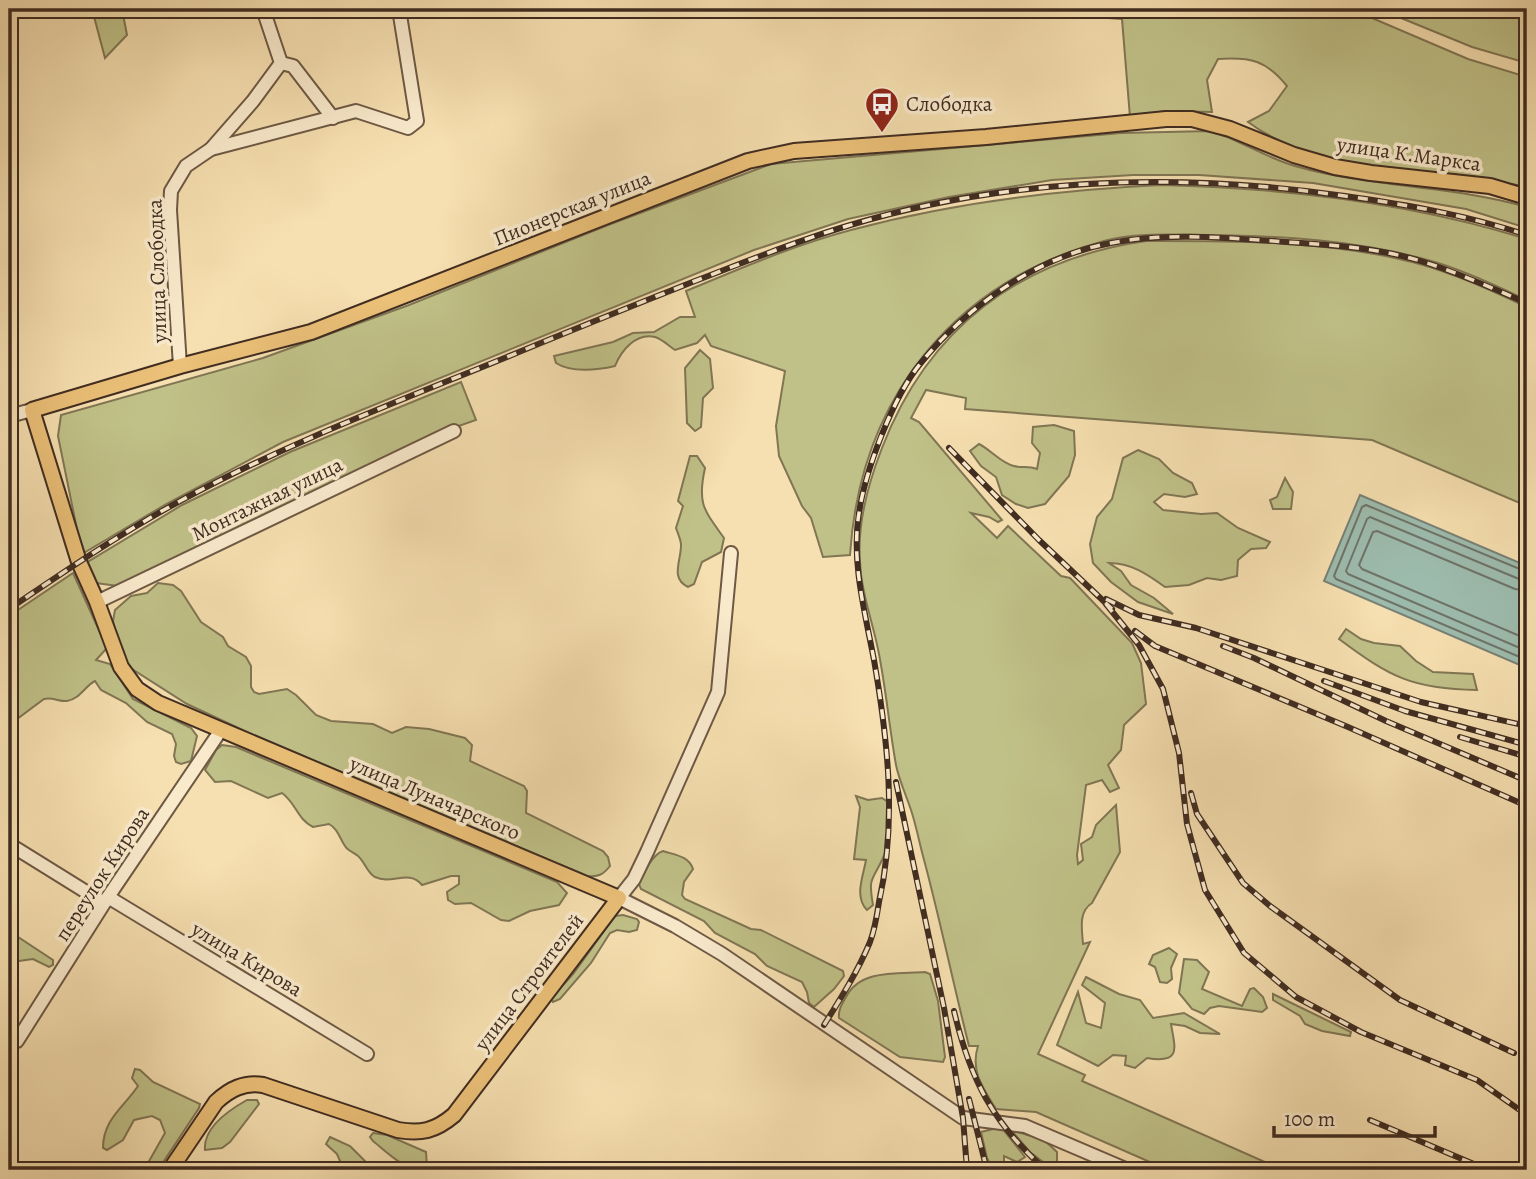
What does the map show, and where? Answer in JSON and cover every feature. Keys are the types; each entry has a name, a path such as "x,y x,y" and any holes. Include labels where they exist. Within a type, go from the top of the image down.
{"main road":[{"name":"улица К.Маркса","path":"1166,119 1192,119 1230,129 1294,155 1335,167 1490,186 1527,197"},
{"name":"Пионерская улица","path":"32,410 180,366 311,332 748,161 794,151 986,137 1166,119"},
{"name":"улица Луначарского","path":"32,410 79,562 121,667 137,689 158,703 618,898"},
{"name":"улица Строителей","path":"170,1170 216,1102 225,1093 245,1085 263,1086 398,1129 421,1132 436,1129 454,1115 618,898"}],"street":[{"path":"263,9 281,63 293,66 333,118"},
{"name":"улица Слободка","path":"211,149 356,111 408,128 417,121 399,9"},
{"name":"улица Слободка","path":"180,366 171,191 186,166 211,149 253,101 281,63"},
{"name":"Пионерская улица","path":"9,416 32,410"},
{"name":"Монтажная улица","path":"97,603 454,431"},
{"name":"улица Строителей","path":"618,898 638,870 718,692 732,553"},
{"name":"переулок Кирова","path":"17,1041 106,900 221,730"},
{"name":"улица Кирова","path":"9,844 367,1054"},
{"name":"улица Луначарского","path":"618,898 675,926 722,954 963,1118 1025,1126 1128,1170"}],"green space":[{"path":"92,9 122,9 127,35 105,58"},
{"path":"974,9 1351,9 1468,59 1527,77 1527,187 1346,162 1310,153 1278,140 1248,122 1269,111 1287,86 1265,66 1249,60 1218,59 1207,80 1212,112 1165,111 1130,117 1122,19"},
{"path":"1379,9 1527,9 1527,63 1472,47"},
{"path":"1211,131 1284,163 1324,173 1469,194 1527,207 1527,228 1466,209 1313,183 1199,175 1133,175 1052,180 949,197 848,219 754,250 283,442 168,503 82,554 58,436 61,415 263,358 409,305 608,225 771,164 1121,133"},
{"path":"1161,185 1346,199 1437,215 1527,239 1527,300 1437,263 1371,247 1318,240 1143,235 1104,241 1050,260 1002,285 960,317 924,355 895,398 873,446 858,498 850,555 823,557 811,518 802,506 779,456 776,426 785,371 711,346 705,335 697,343 675,350 658,338 642,337 625,349 615,366 577,369 556,363 554,356 613,342 633,333 654,332 680,317 695,317 686,291 830,236 927,212 1004,199"},
{"path":"1146,241 1286,244 1355,251 1436,269 1527,307 1527,506 1372,440 965,409 966,398 926,390 911,418 919,422 1002,520 998,522 971,513 997,538 1008,526 1061,576 1070,578 1132,643 1141,663 1146,704 1124,725 1121,750 1108,765 1119,788 1110,792 1102,780 1086,785 1078,864 1083,860 1081,844 1092,837 1096,825 1116,805 1120,852 1085,911 1082,921 1083,944 1090,942 1038,1054 1085,1075 1082,1081 1283,1170 1168,1170 1036,1112 996,1109 982,1086 977,1071 978,1046 969,1046 916,827 897,771 881,664 862,583 860,532 872,475 901,405 925,368 953,335 984,306 1019,283 1058,264 1100,250"},
{"path":"700,350 710,359 713,388 703,398 701,427 695,431 687,423 685,368"},
{"path":"461,382 476,420 433,435 118,586 96,583 86,563 182,505 290,452"},
{"path":"1054,425 1074,431 1075,455 1069,476 1045,504 1028,508 1002,495 996,477 981,466 970,451 979,444 1009,464 1037,469 1040,453 1032,443 1033,427"},
{"path":"1138,450 1159,459 1173,473 1192,483 1197,494 1185,497 1164,494 1154,502 1163,510 1217,513 1238,528 1270,542 1266,548 1251,549 1238,560 1237,576 1221,580 1207,578 1189,585 1165,587 1132,567 1109,563 1121,571 1131,585 1154,598 1173,614 1138,602 1111,582 1093,563 1090,544 1097,517 1112,499 1123,458"},
{"path":"690,456 697,456 705,468 702,499 711,520 724,538 721,552 702,562 694,584 688,587 679,579 681,545 676,528 683,506 678,501"},
{"path":"1285,478 1293,492 1291,509 1273,509 1270,500 1277,497"},
{"path":"73,573 107,648 96,660 110,664 133,699 191,728 197,736 191,761 181,764 176,762 176,744 172,734 147,722 126,703 101,690 95,681 72,700 44,699 9,725 9,616"},
{"path":"158,583 173,585 181,591 201,622 223,637 228,646 246,657 251,666 251,687 254,692 259,694 287,689 316,715 331,721 373,724 392,733 406,727 429,729 465,738 472,745 470,761 524,786 527,791 526,813 603,851 610,866 600,875 587,876 275,745 187,704 129,667 118,642 113,621 115,610 131,596 147,593"},
{"path":"1346,629 1361,639 1400,646 1433,672 1473,674 1477,690 1435,687 1388,672 1339,639"},
{"path":"222,745 236,747 557,882 567,893 559,905 530,911 509,921 501,920 471,903 455,904 448,900 447,892 459,884 459,876 422,885 412,878 375,877 358,856 346,848 332,826 329,824 313,827 308,824 282,793 268,798 231,781 215,782 205,770 216,750"},
{"path":"856,796 868,800 882,798 888,802 889,809 887,845 872,880 873,905 867,910 860,893 866,860 854,859 860,807"},
{"path":"663,851 688,861 693,869 684,882 682,895 685,899 751,929 761,930 843,971 844,976 814,1007 809,1003 802,982 767,966 755,954 715,933 704,921 641,889 639,884 645,870 655,856"},
{"path":"615,916 637,919 637,930 617,930 610,933 591,963 560,999 553,1002 553,996 573,974"},
{"path":"9,931 53,960 53,965 49,967 33,959 14,959 9,944"},
{"path":"1169,948 1177,954 1171,968 1172,979 1167,983 1160,982 1155,967 1149,964 1153,955"},
{"path":"1184,959 1197,960 1209,972 1202,989 1242,1006 1250,989 1254,988 1263,997 1267,1008 1262,1012 1219,1006 1210,1008 1204,1014 1192,1009 1179,993"},
{"path":"891,973 930,974 938,1001 945,1057 943,1062 900,1057 839,1018 846,997 860,982"},
{"path":"1086,977 1119,994 1140,1000 1153,1018 1184,1013 1220,1034 1200,1033 1185,1026 1171,1024 1174,1052 1166,1059 1147,1058 1135,1068 1125,1065 1126,1056 1113,1055 1098,1066 1057,1045 1078,992 1086,1023 1101,1028 1105,1003 1082,985"},
{"path":"1273,994 1351,1032 1350,1036 1322,1031 1305,1024 1300,1016 1273,1000"},
{"path":"135,1069 140,1070 153,1082 200,1104 158,1170 144,1170 165,1133 160,1120 152,1116 134,1120 123,1140 107,1150 103,1148 110,1121 138,1086 132,1078"},
{"path":"247,1100 257,1100 259,1104 230,1142 222,1148 205,1150 208,1134 218,1120"},
{"path":"1001,1127 1025,1157 1017,1162 1004,1156 1004,1165 993,1169 987,1158 981,1132"},
{"path":"1011,1130 1044,1140 1057,1152 1057,1163 1047,1165 1030,1152"},
{"path":"373,1133 387,1135 426,1152 427,1167 424,1170 417,1169 397,1160 373,1141 370,1137"},
{"path":"330,1137 350,1146 374,1170 344,1170 337,1154 326,1144"}],"water":[{"path":"1360,495 1527,566 1527,668 1324,581"}],"railway":[{"path":"9,609 158,513 301,442 752,259 847,226 908,210 970,197 1032,189 1157,182 1220,184 1283,188 1392,203 1459,216 1527,235"},
{"path":"824,1025 855,974 872,937 888,842 886,751 879,690 858,568 859,513 867,477 890,415 910,378 938,343 981,304 1005,287 1057,259 1111,243 1154,238 1243,239 1322,244 1375,251 1440,267 1527,303"},
{"path":"949,448 1039,540 1112,609"},
{"path":"1106,599 1139,615 1196,628 1421,702 1527,726"},
{"path":"1106,604 1139,645 1163,689 1179,753 1187,824 1205,890 1244,953 1296,997 1361,1032 1477,1080 1527,1115"},
{"path":"1135,631 1155,646 1527,806"},
{"path":"1223,646 1386,721 1520,778"},
{"path":"1324,681 1405,711 1527,745"},
{"path":"1460,737 1527,757"},
{"path":"896,782 944,1008 963,1118 967,1170"},
{"path":"1191,793 1197,814 1243,883 1270,906 1400,1000 1514,1053"},
{"path":"954,1011 968,1058 986,1099 1027,1153 1046,1170"},
{"path":"969,1099 987,1170"},
{"path":"1370,1120 1488,1170"}],"place":[{"name":"Слободка","path":"882,134"}]}
